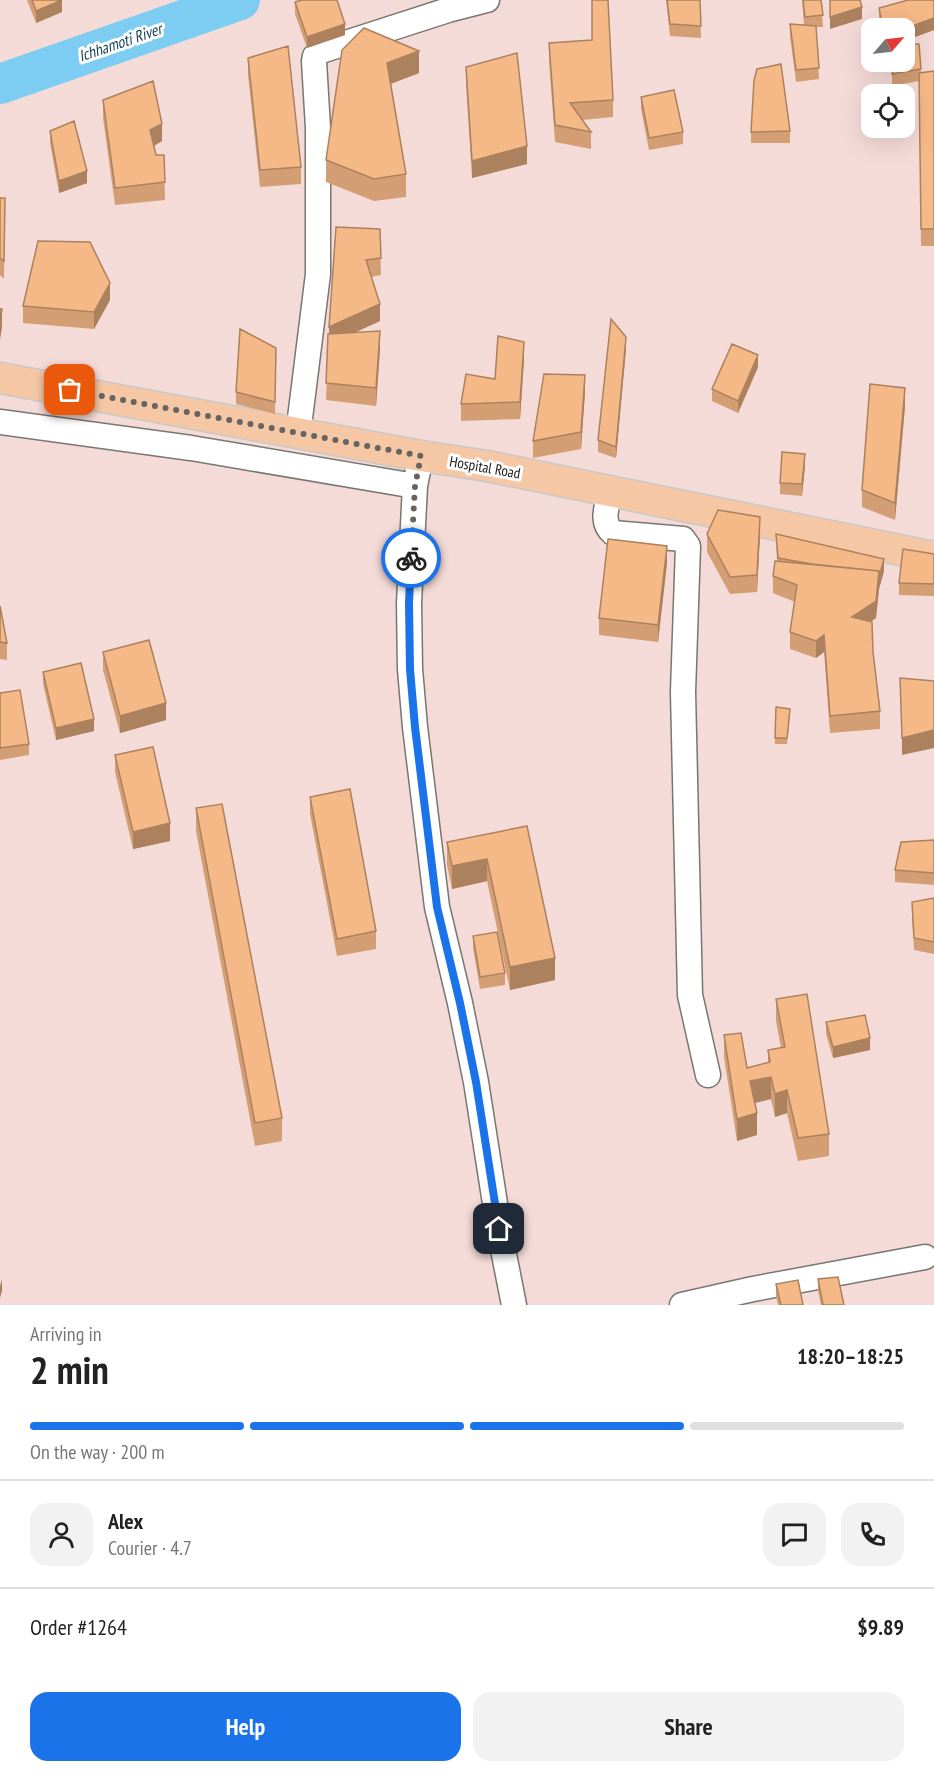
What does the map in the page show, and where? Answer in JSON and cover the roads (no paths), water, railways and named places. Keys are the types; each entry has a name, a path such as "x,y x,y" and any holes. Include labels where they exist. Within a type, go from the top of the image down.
{"main road":[{"name":"Hospital Road","path":"0,378 298,434 487,466 934,557"}],"street":[{"path":"298,434 318,274 318,128 315,56 321,51 387,29 487,0"},
{"path":"0,422 190,448 415,486"},
{"path":"421,456 415,486 409,603 410,669 415,727 437,907 476,1082 499,1229 514,1305"},
{"path":"610,492 605,519 607,528 613,533 682,539 688,546 684,692 690,994 708,1075"},
{"path":"682,1305 753,1289 925,1257"}],"waterway":[{"name":"Ichhamoti River","path":"0,84 240,0"}]}
